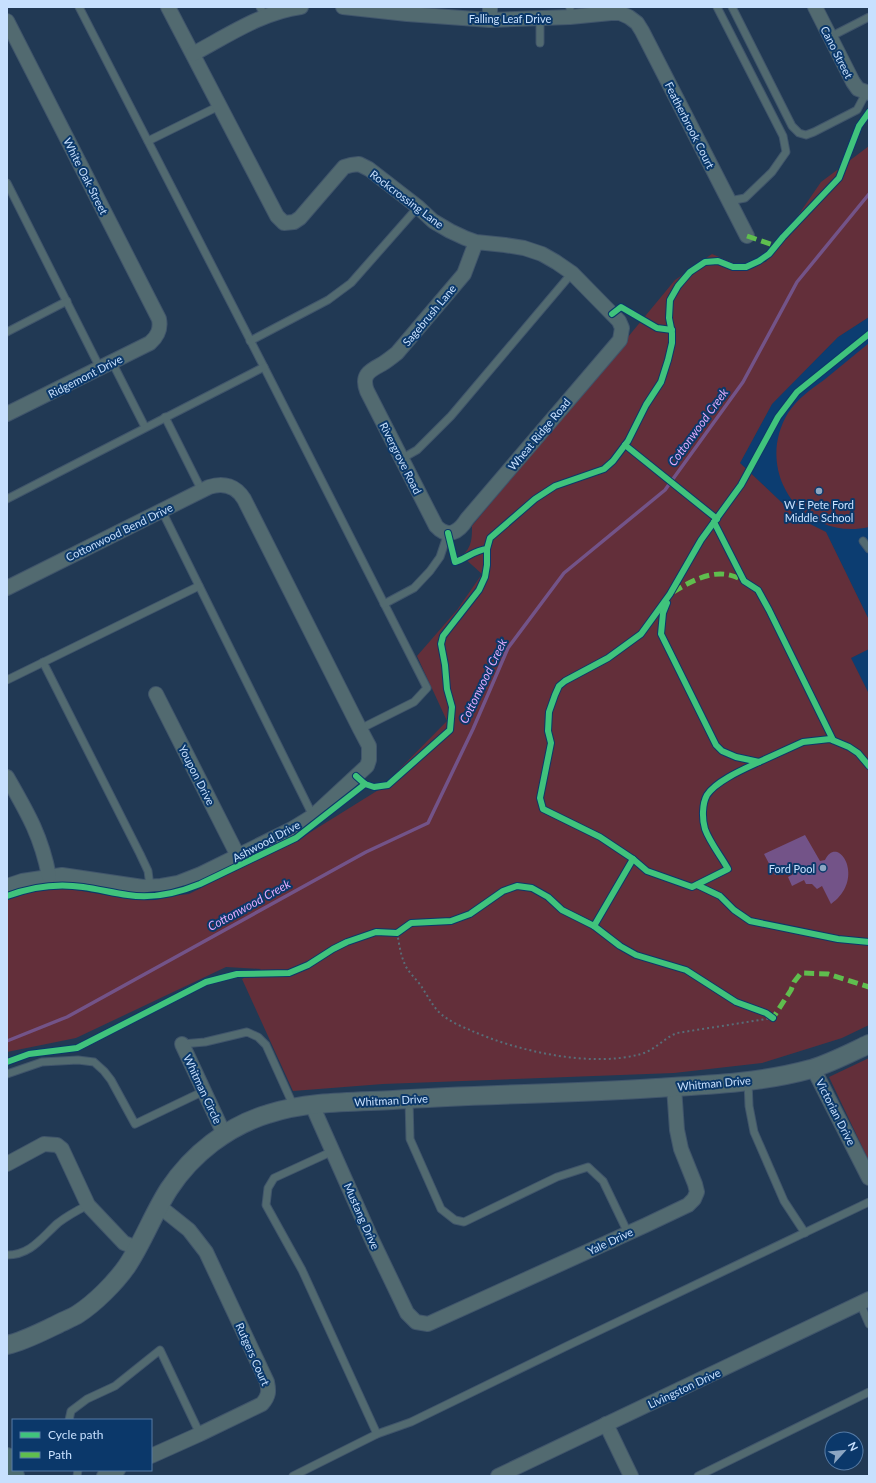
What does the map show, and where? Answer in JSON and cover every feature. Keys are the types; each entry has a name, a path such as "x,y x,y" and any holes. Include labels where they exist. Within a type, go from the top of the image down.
{"main road":[{"path":"7,1458 12,1471"}],"street":[{"name":"Rockcrossing Lane","path":"168,7 278,216 284,223 294,222 300,218 344,167 359,164 369,169 433,220 450,231 476,242 524,248 542,254 572,273 619,321 622,328"},
{"path":"193,54 262,12 301,7"},
{"name":"Falling Leaf Drive","path":"343,7 490,14 540,18 570,12 620,13 629,17"},
{"name":"Cano Street","path":"815,7 853,82 858,88 867,93"},
{"name":"Featherbrook Court","path":"629,17 637,23 642,31 747,236"},
{"name":"White Oak Street","path":"7,21 159,319 159,332"},
{"name":"Sagebrush Lane","path":"367,375 374,367 388,361 398,353 464,274 476,242"},
{"name":"Wheat Ridge Road","path":"448,533 462,527 467,519 620,340 622,328"},
{"name":"Ridgemont Drive","path":"7,414 150,343 159,332"},
{"name":"Rivergrove Road","path":"367,375 365,386 367,391 401,459 436,526 443,532 448,533"},
{"name":"Cottonwood Bend Drive","path":"7,588 217,484 225,484 233,487"},
{"name":"Ashwood Drive","path":"7,886 22,881 62,875 150,886 161,886 190,879 292,829 313,816 367,766 369,760 369,746 240,492 233,487"},
{"name":"Youpon Drive","path":"156,694 238,856"},
{"path":"7,777 25,808 40,839 49,876"},
{"name":"Whitman Circle","path":"182,1044 224,1134"},
{"name":"Whitman Drive","path":"7,1346 79,1314 116,1280 128,1265 169,1188 187,1166 206,1147 224,1134 266,1114 294,1107 312,1105 409,1099 599,1092 703,1086 748,1081 780,1076 813,1068 869,1044"},
{"name":"Victorian Drive","path":"813,1068 869,1178"},
{"name":"Yale Drive","path":"418,1323 434,1323 688,1205 694,1199 697,1192 681,1150 677,1130 674,1087"},
{"name":"Mustang Drive","path":"312,1105 372,1240 407,1313 418,1323"},
{"path":"7,1164 44,1144 52,1143 57,1145 62,1149 88,1205 124,1243 137,1248"},
{"name":"Rutgers Court","path":"152,1456 262,1404 267,1398 269,1392 267,1382 206,1252 189,1230 159,1206"},
{"name":"Livingston Drive","path":"498,1476 865,1301"},
{"path":"606,1424 631,1476"},
{"path":"104,1476 116,1471"}],"lane":[{"path":"79,7 427,688 414,702 360,729"},
{"path":"717,7 783,136 786,152 772,172 745,198 729,201"},
{"path":"732,7 792,126 799,133 806,135 814,132 857,110 867,93"},
{"path":"830,37 869,17"},
{"path":"540,18 540,43"},
{"path":"148,141 219,106"},
{"path":"7,183 67,301 144,427"},
{"path":"250,340 328,300 351,283 418,207"},
{"path":"401,459 417,450 451,416 572,273"},
{"path":"7,332 67,301"},
{"path":"7,499 144,427 264,367"},
{"path":"165,417 202,491"},
{"path":"162,510 313,816"},
{"path":"384,604 414,588 430,571 440,557 448,533"},
{"path":"863,541 869,549"},
{"path":"7,680 199,586"},
{"path":"44,662 140,854 148,871 150,886"},
{"path":"182,1044 205,1042 247,1032 258,1037 266,1045 294,1107"},
{"path":"7,1074 42,1062 78,1060 94,1062 104,1070 111,1080 135,1124 204,1091"},
{"path":"748,1081 749,1106 754,1132 784,1201 805,1233"},
{"path":"409,1099 410,1139 441,1209 455,1220 464,1222 557,1176 588,1167 603,1181 628,1233"},
{"path":"333,1151 274,1178 268,1188 266,1205 302,1270 377,1434"},
{"path":"293,1476 377,1434 411,1422 562,1348 869,1202"},
{"path":"7,1255 22,1253 39,1243 59,1222 88,1205"},
{"path":"865,1301 869,1324"},
{"path":"69,1419 71,1411 87,1399 115,1386 160,1350 200,1434"},
{"path":"698,1476 869,1392"}],"path":[{"path":"396,932 404,963 441,1014 456,1024 487,1038 536,1052 580,1058 608,1059 642,1054 657,1046 668,1036 677,1033 773,1018"}],"shaded area":[{"path":"869,146 869,317 838,337 772,404 740,463 798,518 826,532 869,620 869,649 851,658 869,694 869,1025 842,1038 762,1063 674,1073 383,1084 293,1091 242,979 261,969 226,967 76,1038 7,1052 7,900 34,891 53,889 70,889 135,900 189,894 306,835 380,789 447,721 417,656 457,610 482,574 462,556 470,546 472,526 675,280 712,254 736,264 766,262 821,182"},
{"name":"W E Pete Ford Middle School","path":"869,317 869,620 826,532 798,518 740,463 772,404 838,337"},
{"name":"W E Pete Ford Middle School","path":"869,343 869,527 845,529 823,524 805,513 790,497 781,479 776,457 779,435 788,413 792,408 809,391"},
{"path":"869,649 869,694 851,658"},
{"name":"Ford Pool","path":"805,835 820,861 825,860 830,853 836,852 842,855 846,862 848,872 847,883 842,894 831,904 822,886 817,889 812,884 806,884 804,880 792,886 788,877 799,871 796,865 775,875 764,854"},
{"path":"869,1058 869,1161 829,1077"}],"waterway":[{"name":"Cottonwood Creek","path":"7,1041 67,1017 366,852 428,823 473,729 508,648 564,573 665,490 743,382 797,282 869,194"}],"marked path":[{"path":"747,236 776,246"},
{"path":"673,592 698,579 715,574 724,574 742,580"},
{"path":"770,1016 773,1018 801,973 828,974 869,987"}],"cycle path":[{"path":"356,776 365,784 374,787 388,785 450,730 452,707 447,689 441,644 443,636 479,590 485,577 487,549 490,538 535,499 555,486 604,469 613,461 628,441 646,405 661,382 672,343 669,318 670,300 678,286 690,272 705,262 718,261 733,267 746,267 769,254 783,237 839,178 859,126 869,112"},
{"path":"612,314 621,307 657,328 672,330"},
{"path":"7,1062 29,1054 77,1048 206,982 237,974 289,973 308,965 347,942 376,932 397,933 411,923 451,921 470,914 503,891 517,886 532,888 548,897 562,910 594,926 633,859 600,837 543,809 540,798 551,743 548,731 549,712 559,686 565,681 608,658 641,634 670,594 701,540 741,485 778,417 797,392 869,334"},
{"path":"625,445 717,519"},
{"path":"714,522 744,581 758,590 769,610 833,740"},
{"path":"448,533 455,562 478,551 487,549"},
{"path":"667,603 663,613 661,634 716,745 722,751 736,757 759,762 803,742 830,739 849,747 858,753 869,766"},
{"path":"633,859 647,871 692,887 728,869 705,829 703,821 704,803 711,790 723,780 759,762"},
{"path":"7,896 35,888 64,885 137,896 156,896 183,890 200,884 296,838 365,784"},
{"path":"697,885 720,896 734,910 750,921 838,939 869,942"},
{"path":"594,926 620,946 636,955 686,970 736,1002 766,1013 773,1018"}],"place":[{"name":"W E Pete Ford Middle School","path":"819,491"},
{"name":"Ford Pool","path":"823,868"}]}
